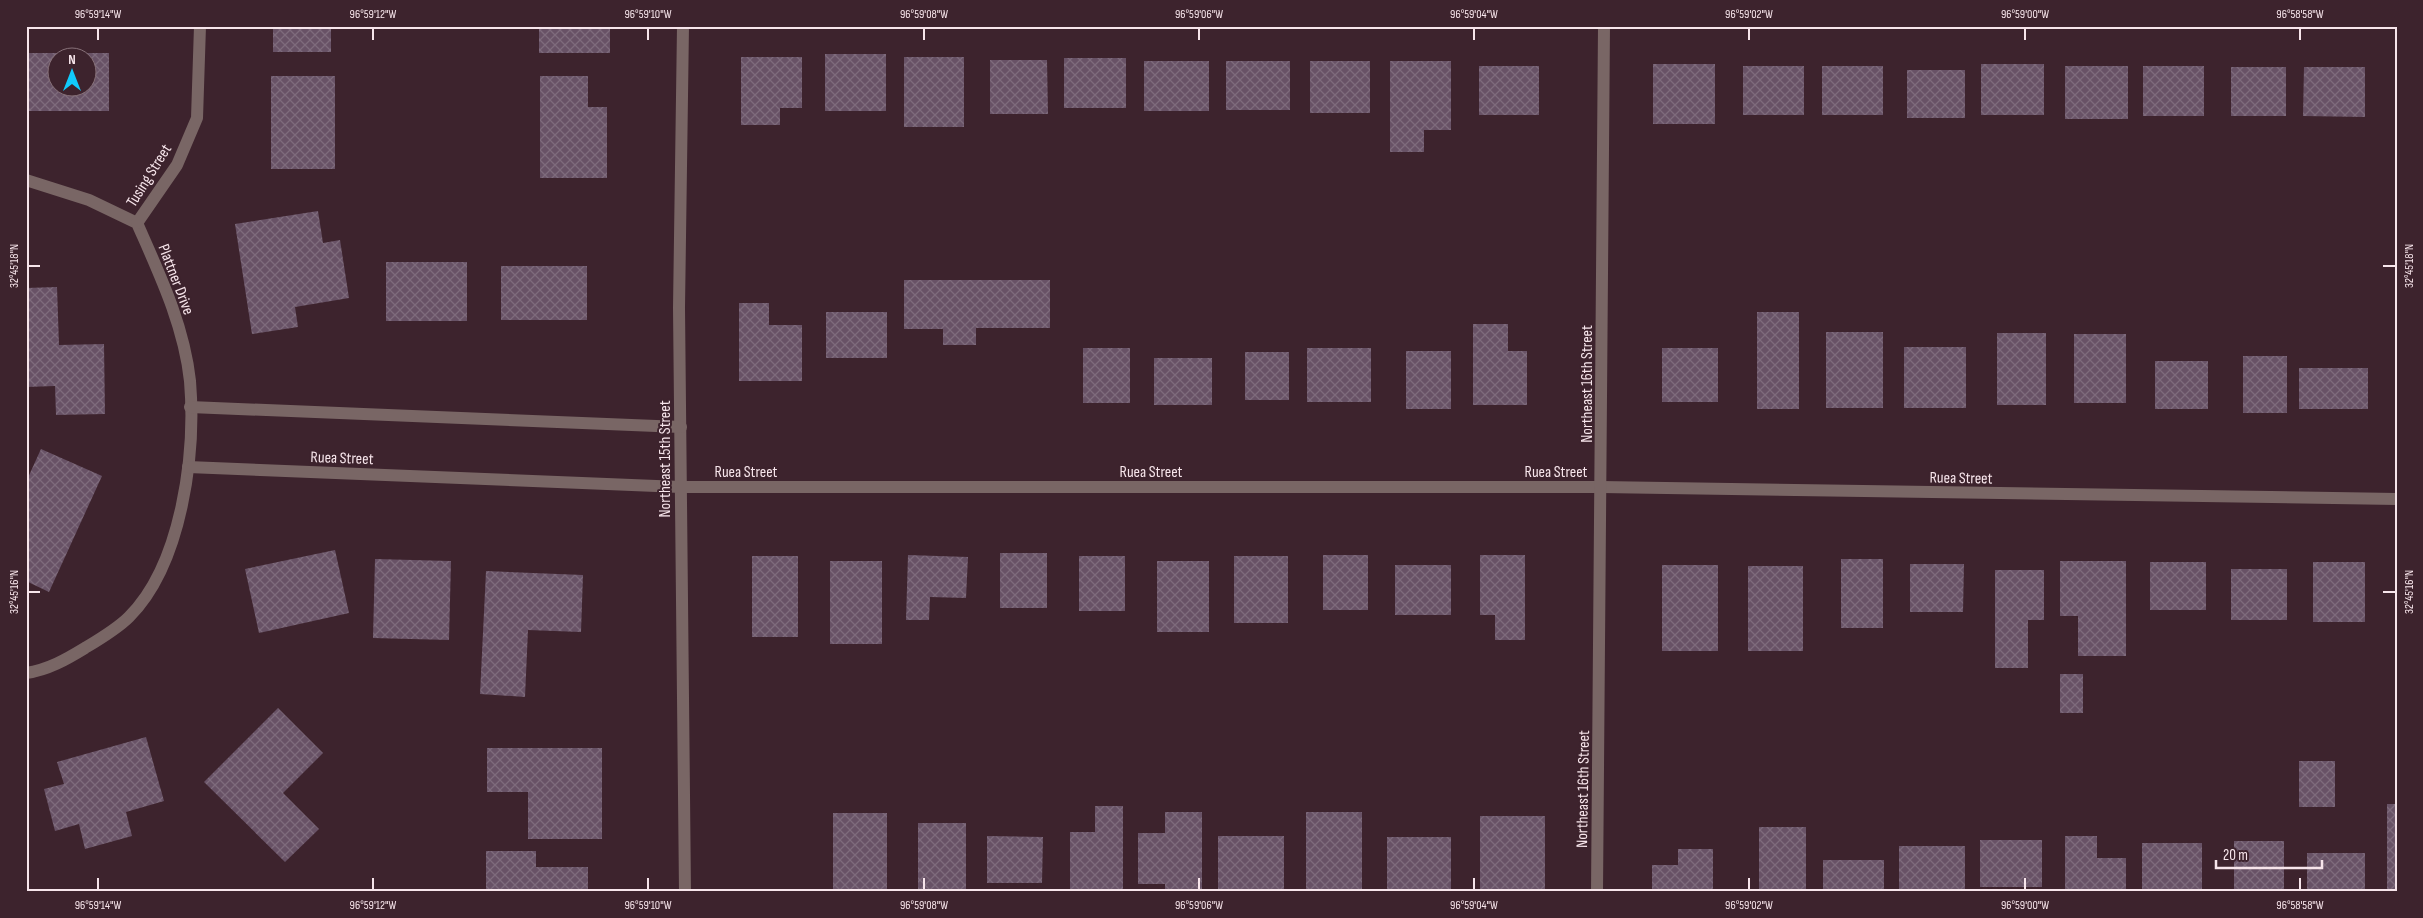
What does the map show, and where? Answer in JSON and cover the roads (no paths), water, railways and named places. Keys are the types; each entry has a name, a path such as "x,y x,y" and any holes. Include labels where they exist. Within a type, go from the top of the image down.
{"street":[{"name":"Tusing Street","path":"138,223 177,165 197,118 200,26"},
{"name":"Northeast 15th Street","path":"683,26 679,308 685,892"},
{"name":"Northeast 16th Street","path":"1597,892 1604,26"},
{"path":"26,180 89,200 138,223"},
{"name":"Plattner Drive","path":"138,223 168,293 190,380 188,467"},
{"path":"190,407 681,427"},
{"path":"26,673 51,666 88,646 128,618 146,597 162,568 174,538 188,467"},
{"name":"Ruea Street","path":"188,467 680,487 1601,487 2397,499"}]}
